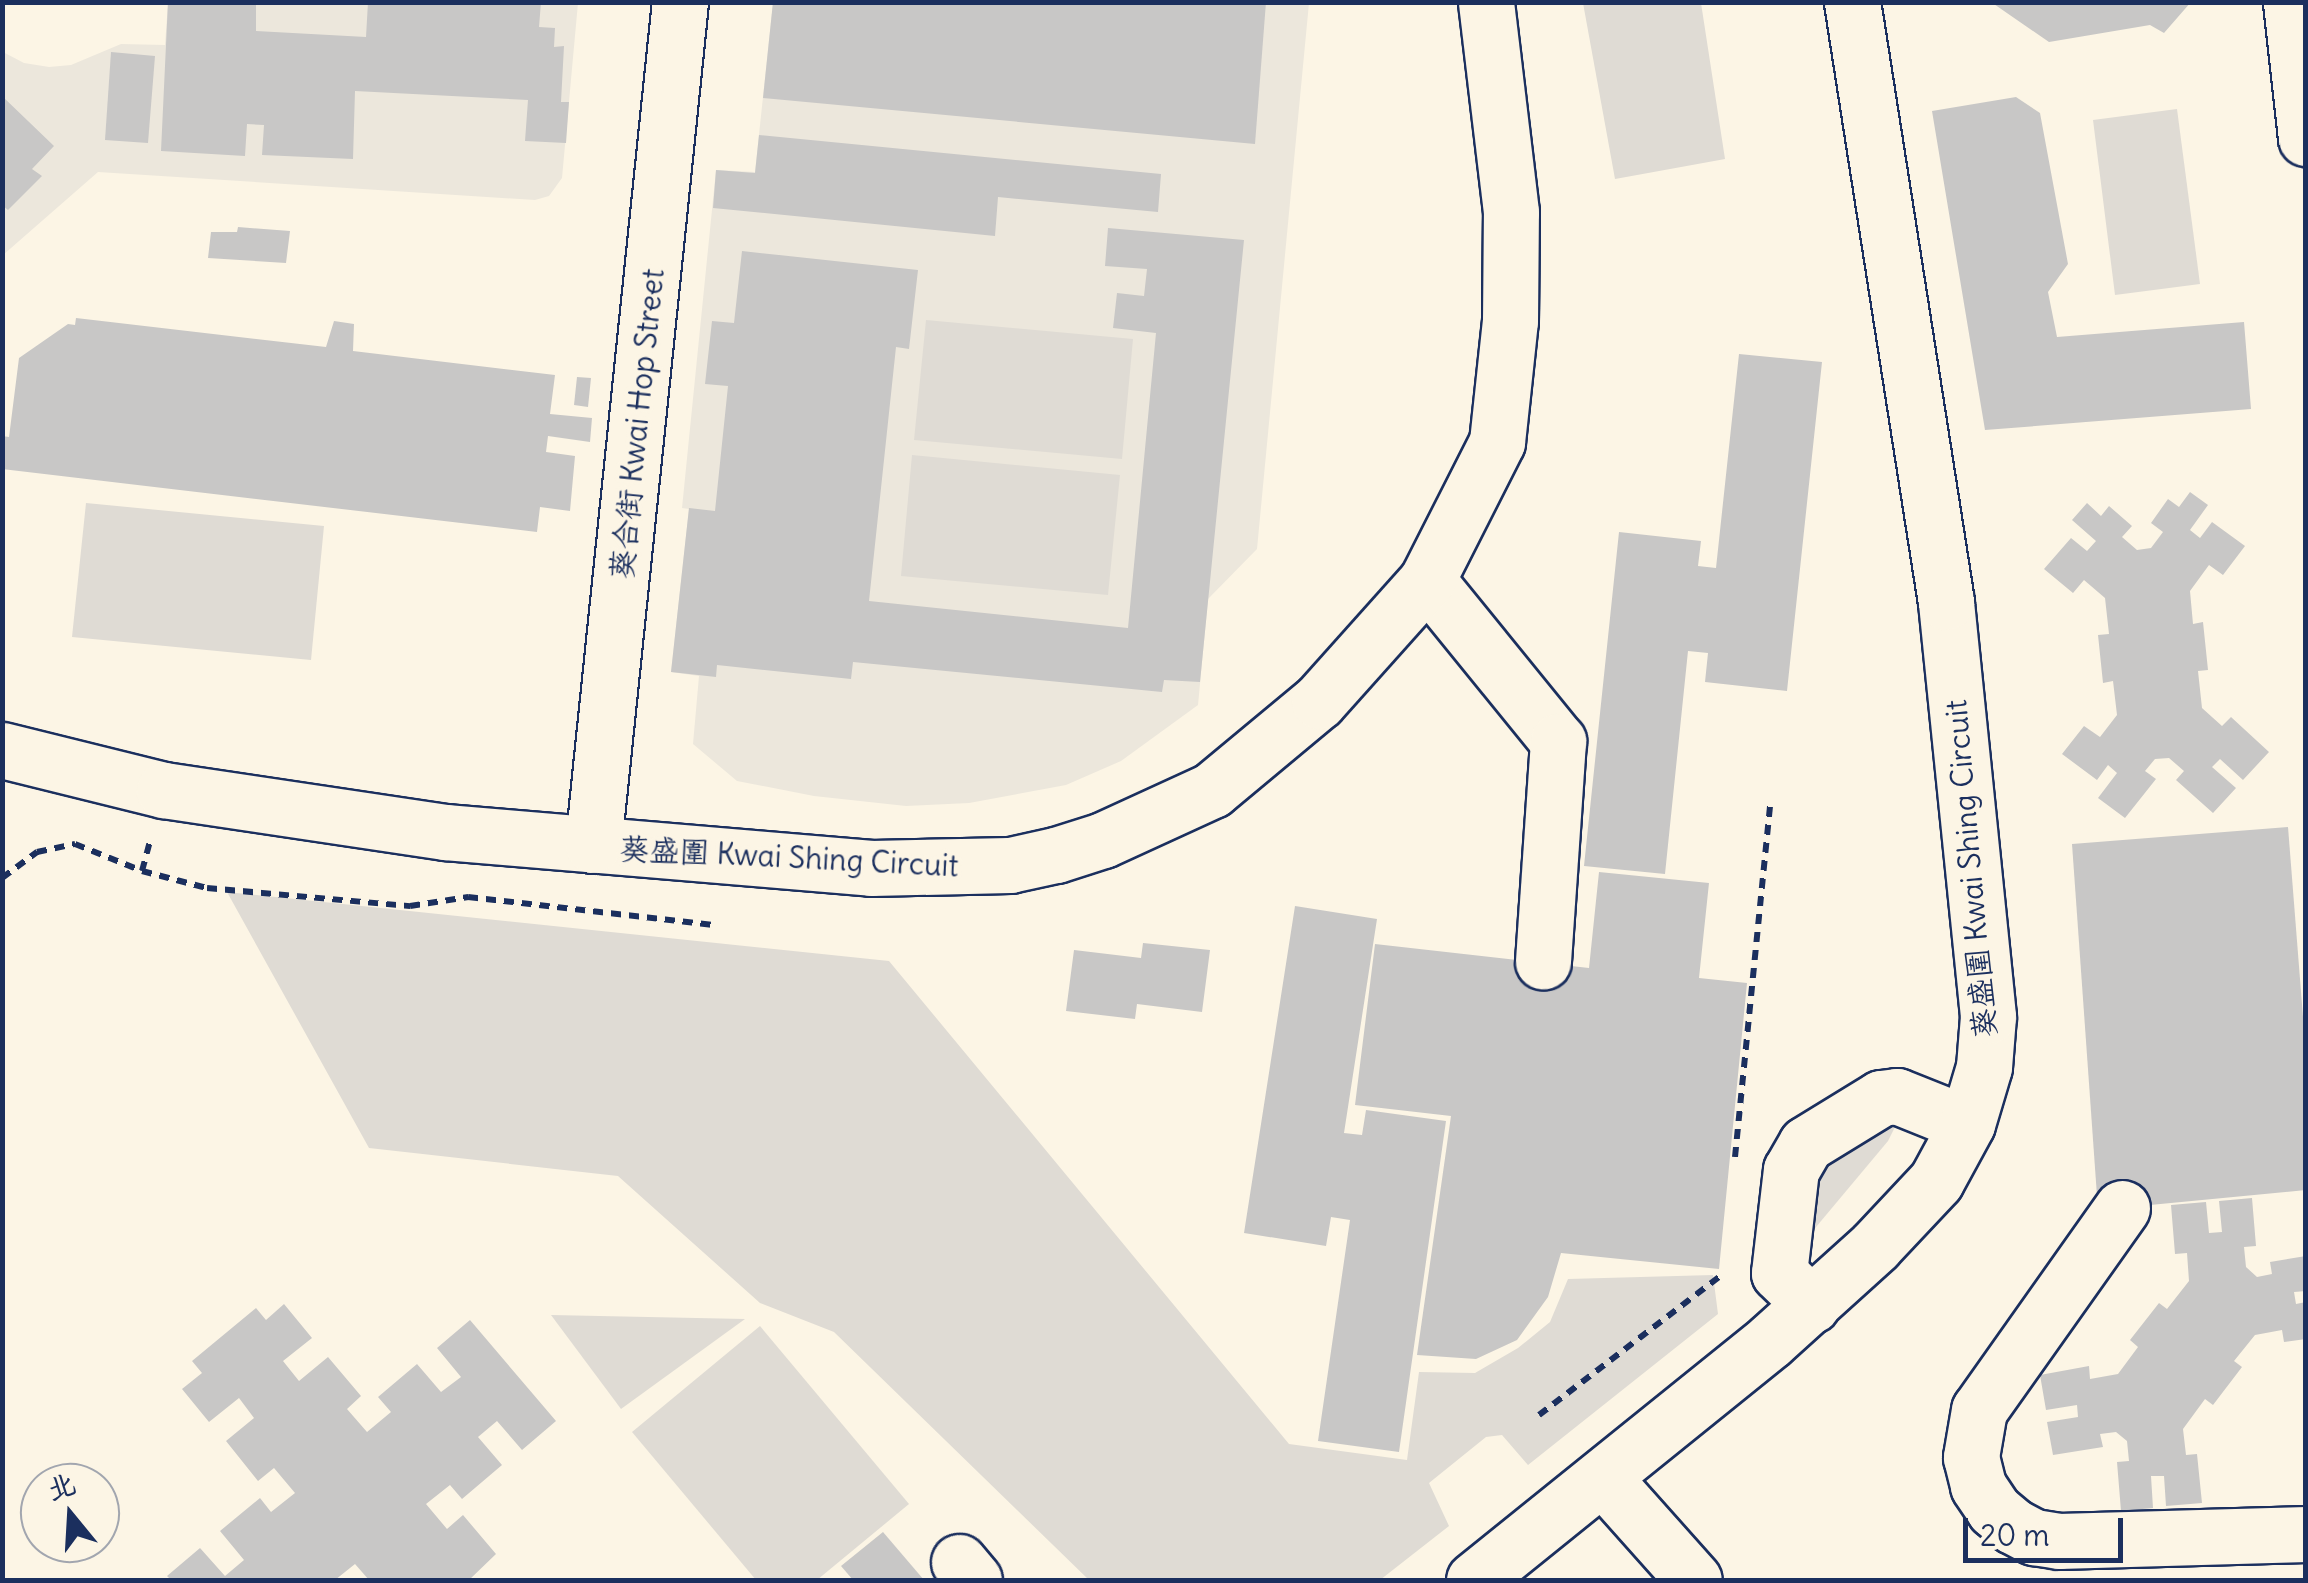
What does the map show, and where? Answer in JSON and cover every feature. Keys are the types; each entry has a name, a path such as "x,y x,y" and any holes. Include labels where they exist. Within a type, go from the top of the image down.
{"street":[{"name":"葵合街 Kwai Hop Street","path":"593,845 680,2"},
{"name":"葵盛圍 Kwai Shing Circuit","path":"3,751 164,790 445,832 871,868 1010,865 1056,855 1103,840 1212,790 1319,701 1427,580 1497,442 1504,372 1510,212 1486,2"},
{"name":"葵盛圍 Kwai Shing Circuit","path":"1474,1580 1604,1479 1812,1305 1936,1181 1967,1124 1984,1068 1988,1016 1946,602 1852,2"},
{"path":"2292,2 2306,138"},
{"path":"1427,580 1558,741 1543,961"},
{"path":"1812,1305 1780,1273 1791,1170 1806,1144 1880,1098 1897,1096 1967,1124"},
{"path":"2122,1208 1980,1410 1972,1433 1978,1486 1994,1510 2013,1526 2059,1541 2306,1534"},
{"path":"1604,1479 1694,1580"}],"path":[{"path":"1734,1161 1770,805"},
{"path":"2,878 37,852 75,844 142,871 206,888 410,906 468,898 713,925"},
{"path":"1539,1415 1722,1278 1724,1259"}],"shaded area":[{"path":"168,3 578,3 562,178 549,196 535,200 98,172 3,255 3,52 24,63 49,67 71,65 121,44 165,45"},
{"path":"773,3 1309,3 1257,549 1208,599 1198,705 1121,761 1066,785 969,803 906,806 814,796 737,781 693,744 699,676 671,672 689,509 682,508 716,170 755,172"},
{"path":"1583,3 1701,3 1725,159 1615,179"},
{"path":"2177,109 2200,284 2115,295 2093,120"},
{"path":"926,320 1133,339 1122,459 914,440"},
{"path":"912,455 1120,475 1108,595 901,576"},
{"path":"86,503 324,526 311,660 72,637"},
{"path":"227,892 889,961 1289,1444 1407,1460 1419,1372 1475,1373 1518,1348 1550,1322 1568,1279 1713,1275 1718,1314 1528,1465 1502,1435 1486,1437 1429,1483 1449,1526 1380,1580 1089,1580 834,1332 760,1303 618,1176 369,1148"},
{"path":"1901,1115 1888,1141 1811,1233 1820,1175 1829,1159"},
{"path":"551,1315 745,1319 621,1409"},
{"path":"760,1326 909,1504 817,1580 756,1580 632,1432"}],"building":[{"path":"168,2 256,2 256,31 366,37 368,2 541,2 539,27 555,28 554,47 564,46 561,102 569,102 566,143 525,141 528,100 355,91 353,159 262,155 264,125 247,124 245,156 161,151"},
{"path":"773,2 1266,2 1255,144 763,98"},
{"path":"1991,2 2191,2 2164,33 2150,25 2049,42"},
{"path":"111,52 155,56 148,143 105,140"},
{"path":"2,96 54,146 32,169 42,176 8,210 2,205"},
{"path":"2016,97 2040,113 2068,264 2048,292 2057,337 2244,322 2251,409 1985,430 1932,111"},
{"path":"759,135 1161,174 1158,212 998,197 995,236 713,208 716,170 755,173"},
{"path":"238,227 290,231 286,263 208,258 211,232 237,232"},
{"path":"1108,228 1244,240 1200,682 1164,680 1162,692 853,662 851,679 717,665 716,677 671,672 689,508 715,511 728,386 705,384 712,321 734,323 742,251 918,270 909,349 896,347 869,601 1128,628 1156,333 1113,328 1117,293 1144,296 1147,269 1105,266"},
{"path":"76,318 326,347 334,321 354,324 353,351 555,375 550,414 592,418 590,442 548,436 546,452 575,456 570,511 540,507 537,532 2,469 2,436 9,437 19,358 68,324 75,325"},
{"path":"1739,354 1822,362 1787,691 1705,682 1708,653 1688,651 1665,874 1584,866 1619,532 1701,541 1698,566 1716,568"},
{"path":"577,377 591,378 588,407 574,405"},
{"path":"2190,492 2208,505 2190,530 2200,538 2212,522 2245,546 2223,575 2209,565 2190,591 2193,624 2203,622 2208,670 2198,671 2202,708 2222,726 2231,717 2269,752 2243,780 2220,759 2212,767 2236,788 2213,813 2176,780 2184,771 2169,758 2155,759 2145,771 2156,779 2125,818 2098,798 2117,773 2108,765 2097,780 2062,754 2084,726 2100,737 2117,715 2113,681 2103,683 2098,635 2109,634 2105,598 2084,580 2073,593 2044,569 2071,538 2087,551 2096,541 2072,520 2087,503 2101,516 2109,506 2132,526 2122,537 2137,550 2151,548 2163,532 2151,523 2168,499 2179,507"},
{"path":"2288,827 2306,1055 2306,1190 2098,1210 2072,844"},
{"path":"1599,872 1709,883 1699,978 1747,983 1719,1269 1561,1253 1548,1297 1517,1340 1476,1359 1417,1355 1451,1116 1355,1105 1375,944 1589,968"},
{"path":"1295,906 1377,919 1344,1133 1362,1135 1366,1110 1446,1121 1399,1452 1318,1441 1350,1220 1331,1217 1326,1246 1244,1233"},
{"path":"1143,943 1210,950 1202,1012 1137,1004 1135,1019 1066,1011 1074,950 1141,958"},
{"path":"2252,1198 2256,1246 2244,1247 2246,1267 2257,1277 2272,1274 2270,1262 2306,1256 2306,1291 2294,1292 2296,1304 2306,1302 2306,1339 2284,1342 2282,1330 2255,1335 2234,1361 2242,1367 2213,1405 2205,1399 2183,1429 2186,1455 2197,1454 2202,1503 2166,1506 2164,1476 2151,1476 2153,1508 2121,1511 2117,1462 2129,1461 2127,1441 2116,1432 2100,1434 2103,1447 2053,1455 2047,1422 2078,1417 2077,1405 2046,1410 2040,1375 2089,1366 2090,1379 2118,1374 2138,1347 2130,1340 2159,1303 2167,1309 2189,1281 2187,1253 2175,1254 2171,1205 2206,1202 2209,1233 2222,1232 2219,1201"},
{"path":"284,1304 312,1338 283,1361 299,1381 328,1357 361,1396 347,1409 367,1432 391,1412 378,1397 417,1364 441,1392 461,1377 437,1348 470,1320 556,1421 522,1450 497,1421 478,1437 502,1465 462,1499 450,1485 426,1504 447,1529 463,1515 496,1554 469,1580 369,1580 355,1564 335,1580 171,1580 167,1576 200,1548 225,1576 244,1560 220,1531 260,1498 271,1512 295,1493 274,1468 258,1481 226,1441 254,1418 239,1398 209,1422 182,1389 202,1373 192,1361 256,1308 266,1320"},
{"path":"883,1532 924,1580 853,1580 841,1566"}]}
